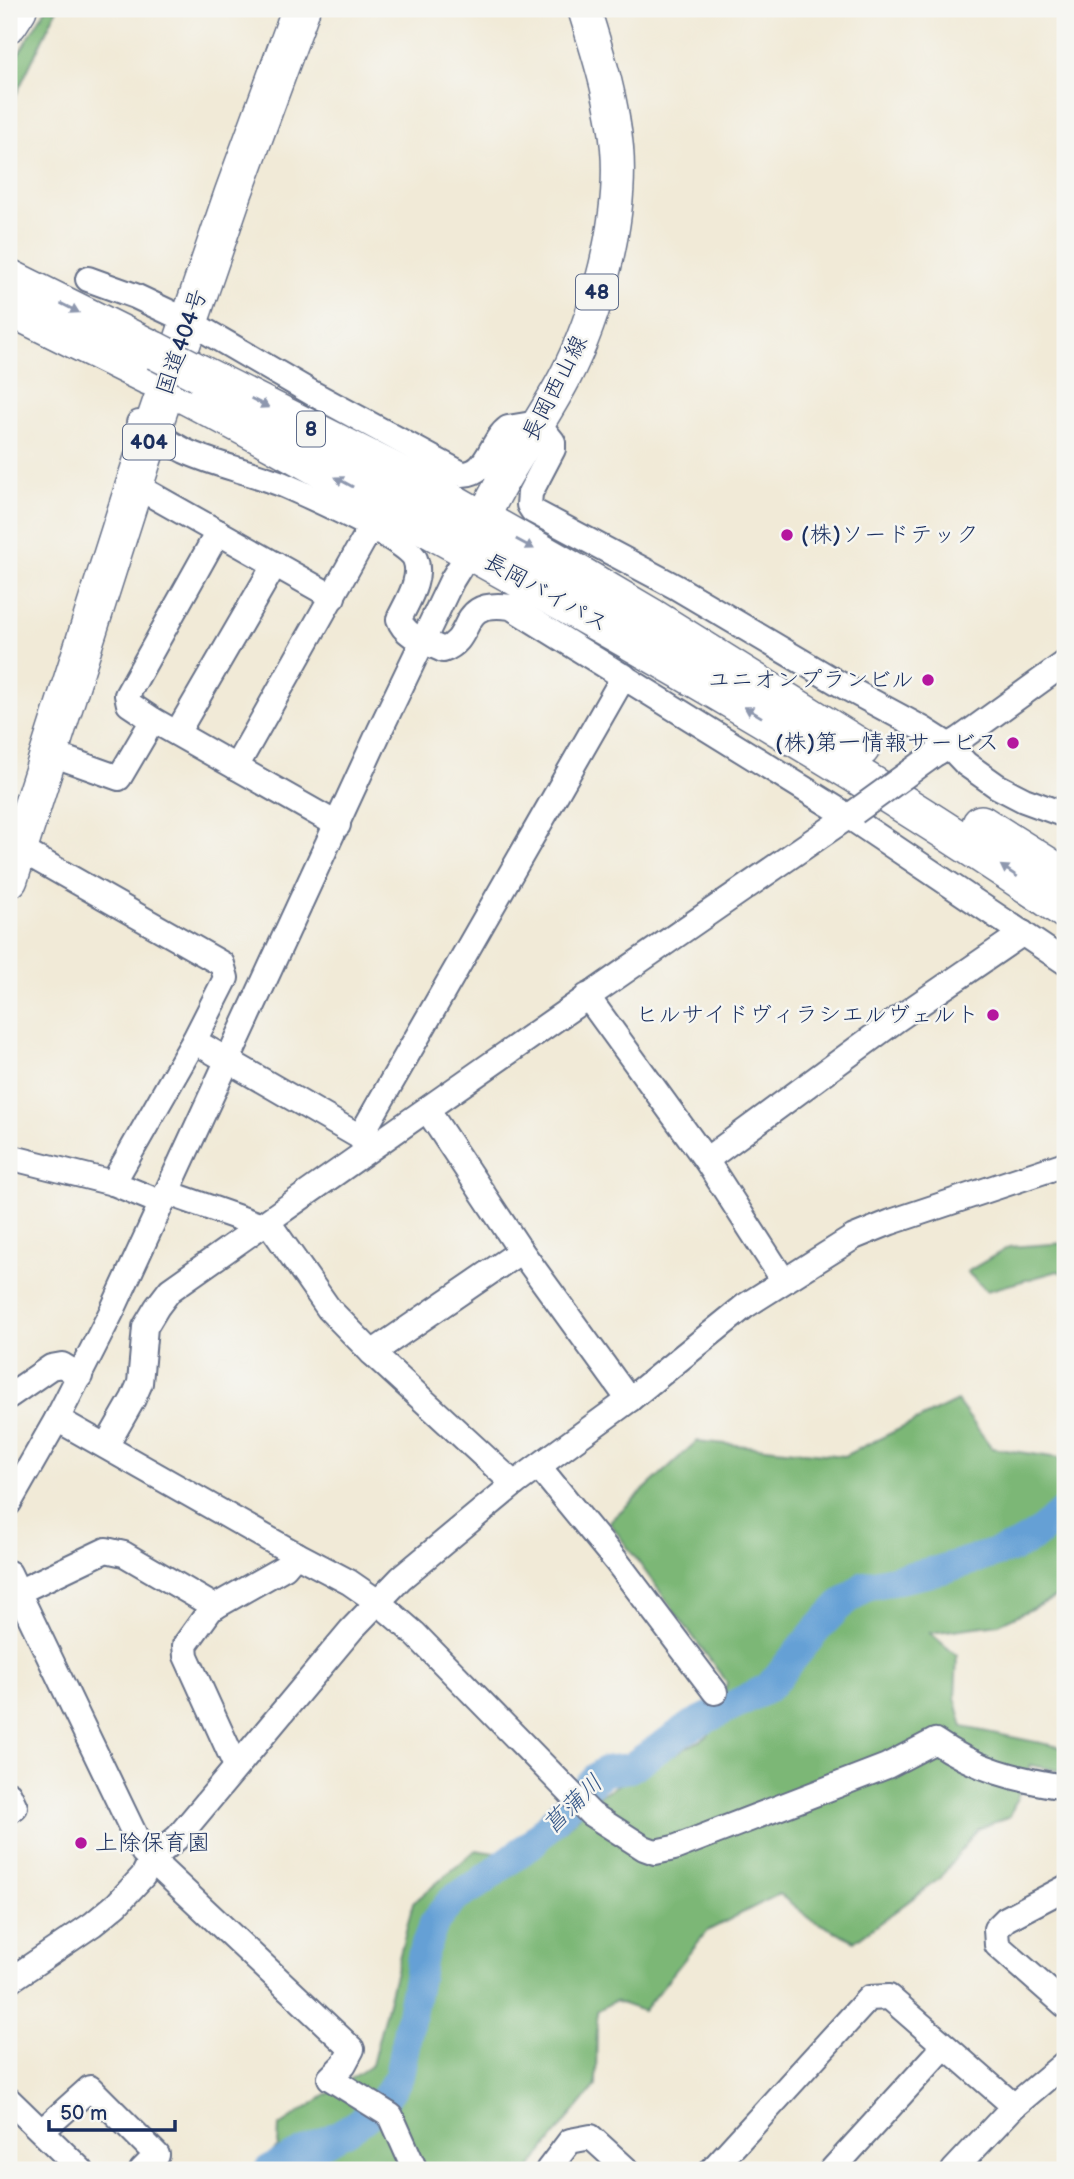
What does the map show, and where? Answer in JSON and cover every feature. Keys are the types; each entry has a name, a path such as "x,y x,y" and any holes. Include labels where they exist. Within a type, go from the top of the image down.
{"highway":[{"path":"9,23 18,9"},
{"name":"国道404号","path":"13,864 136,486 145,426 190,322 233,194 301,9"},
{"name":"長岡バイパス","path":"9,278 152,364"},
{"name":"長岡バイパス","path":"9,307 152,364 476,536 651,617 1065,877"},
{"name":"長岡バイパス","path":"476,536 623,636 837,763 995,862 1065,910"}],"main road":[{"name":"長岡西山線","path":"476,536 564,379 589,322 612,237 616,206 617,148 603,69 584,9"}],"street":[{"path":"88,279 135,296 190,322 312,393 462,474 473,473 483,465 498,438 508,428 538,423 553,442 553,449 530,493 528,500 533,511 676,587 845,687 923,729 941,750 997,786 1065,816"},
{"path":"145,426 185,450 286,485 406,547 415,556 417,566 416,579 399,619 402,628 443,650 451,647 471,616 478,610 497,605 511,607 852,814 1065,962"},
{"path":"136,486 333,597"},
{"path":"236,767 371,527"},
{"path":"218,532 127,695 129,704 338,825"},
{"path":"9,1503 80,1376 423,640 476,536"},
{"path":"177,733 275,564"},
{"path":"106,1446 140,1383 145,1327 170,1290 265,1224 364,1144 428,1111 587,996 852,814 1065,663"},
{"path":"364,1144 624,676"},
{"path":"49,753 119,778 153,720"},
{"path":"13,864 222,964 226,978 194,1041 113,1183"},
{"path":"706,1160 895,1020 1023,933"},
{"path":"587,996 706,1160 784,1281"},
{"path":"194,1041 364,1144"},
{"path":"428,1111 521,1251 629,1400"},
{"path":"9,1157 265,1224 329,1309 372,1353 514,1484"},
{"path":"9,1981 117,1905 144,1877 151,1860 178,1837 351,1630 440,1544 514,1484 629,1400 745,1306 854,1237 1065,1164"},
{"path":"372,1353 521,1251"},
{"path":"9,1396 51,1367 61,1365 80,1376"},
{"path":"57,1419 349,1582 378,1602 420,1639 591,1814 644,1848 655,1852 674,1848 887,1766 935,1741 957,1756 1016,1779 1065,1787"},
{"path":"539,1467 617,1562 715,1692"},
{"path":"215,1607 124,1553 106,1550 13,1582 143,1852 352,2049 344,2064 330,2078 391,2116 415,2170"},
{"path":"236,1766 186,1656 185,1645 215,1607 285,1567 296,1554"},
{"path":"9,1794 15,1807 9,1811"},
{"path":"1065,1888 1006,1919 996,1929 996,1936 997,1945 1002,1950 1065,2005"},
{"path":"712,2170 869,1998 889,1997 1014,2105"},
{"path":"832,2170 944,2047"},
{"path":"954,2170 1014,2105 1065,2063"},
{"path":"42,2131 90,2088 157,2155 142,2170"},
{"path":"9,2100 81,2170"},
{"path":"548,2170 570,2141 590,2137 627,2170"}],"green space":[{"path":"46,9 57,9 9,109 9,69"},
{"path":"1065,1243 1065,1275 1058,1271 987,1291 967,1272 1009,1247"},
{"path":"957,1401 992,1448 1059,1458 1065,1484 1065,1593 999,1624 930,1633 957,1656 955,1697 963,1727 1065,1748 1065,1772 1030,1765 1010,1816 978,1829 940,1878 855,1941 812,1920 779,1894 707,1931 643,2011 614,2001 597,2011 596,2086 529,2170 255,2170 278,2147 279,2126 372,2065 413,1903 476,1850 534,1859 603,1793 708,1736 727,1683 609,1522 697,1441 844,1456"}],"waterway":[{"name":"菖蒲川","path":"269,2170 358,2123 387,2095 399,2076 423,1952 435,1921 452,1900 531,1844 594,1779 605,1771 630,1768 689,1727 768,1688 819,1627 839,1606 865,1586 936,1571 1015,1547 1036,1535 1065,1510"}],"place":[{"name":"(株)ソードテック","path":"787,535"},
{"name":"ユニオンプランビル","path":"928,680"},
{"name":"(株)第一情報サービス","path":"1013,743"},
{"name":"ヒルサイドヴィラシエルヴェルト","path":"993,1015"},
{"name":"上除保育園","path":"81,1843"}]}
